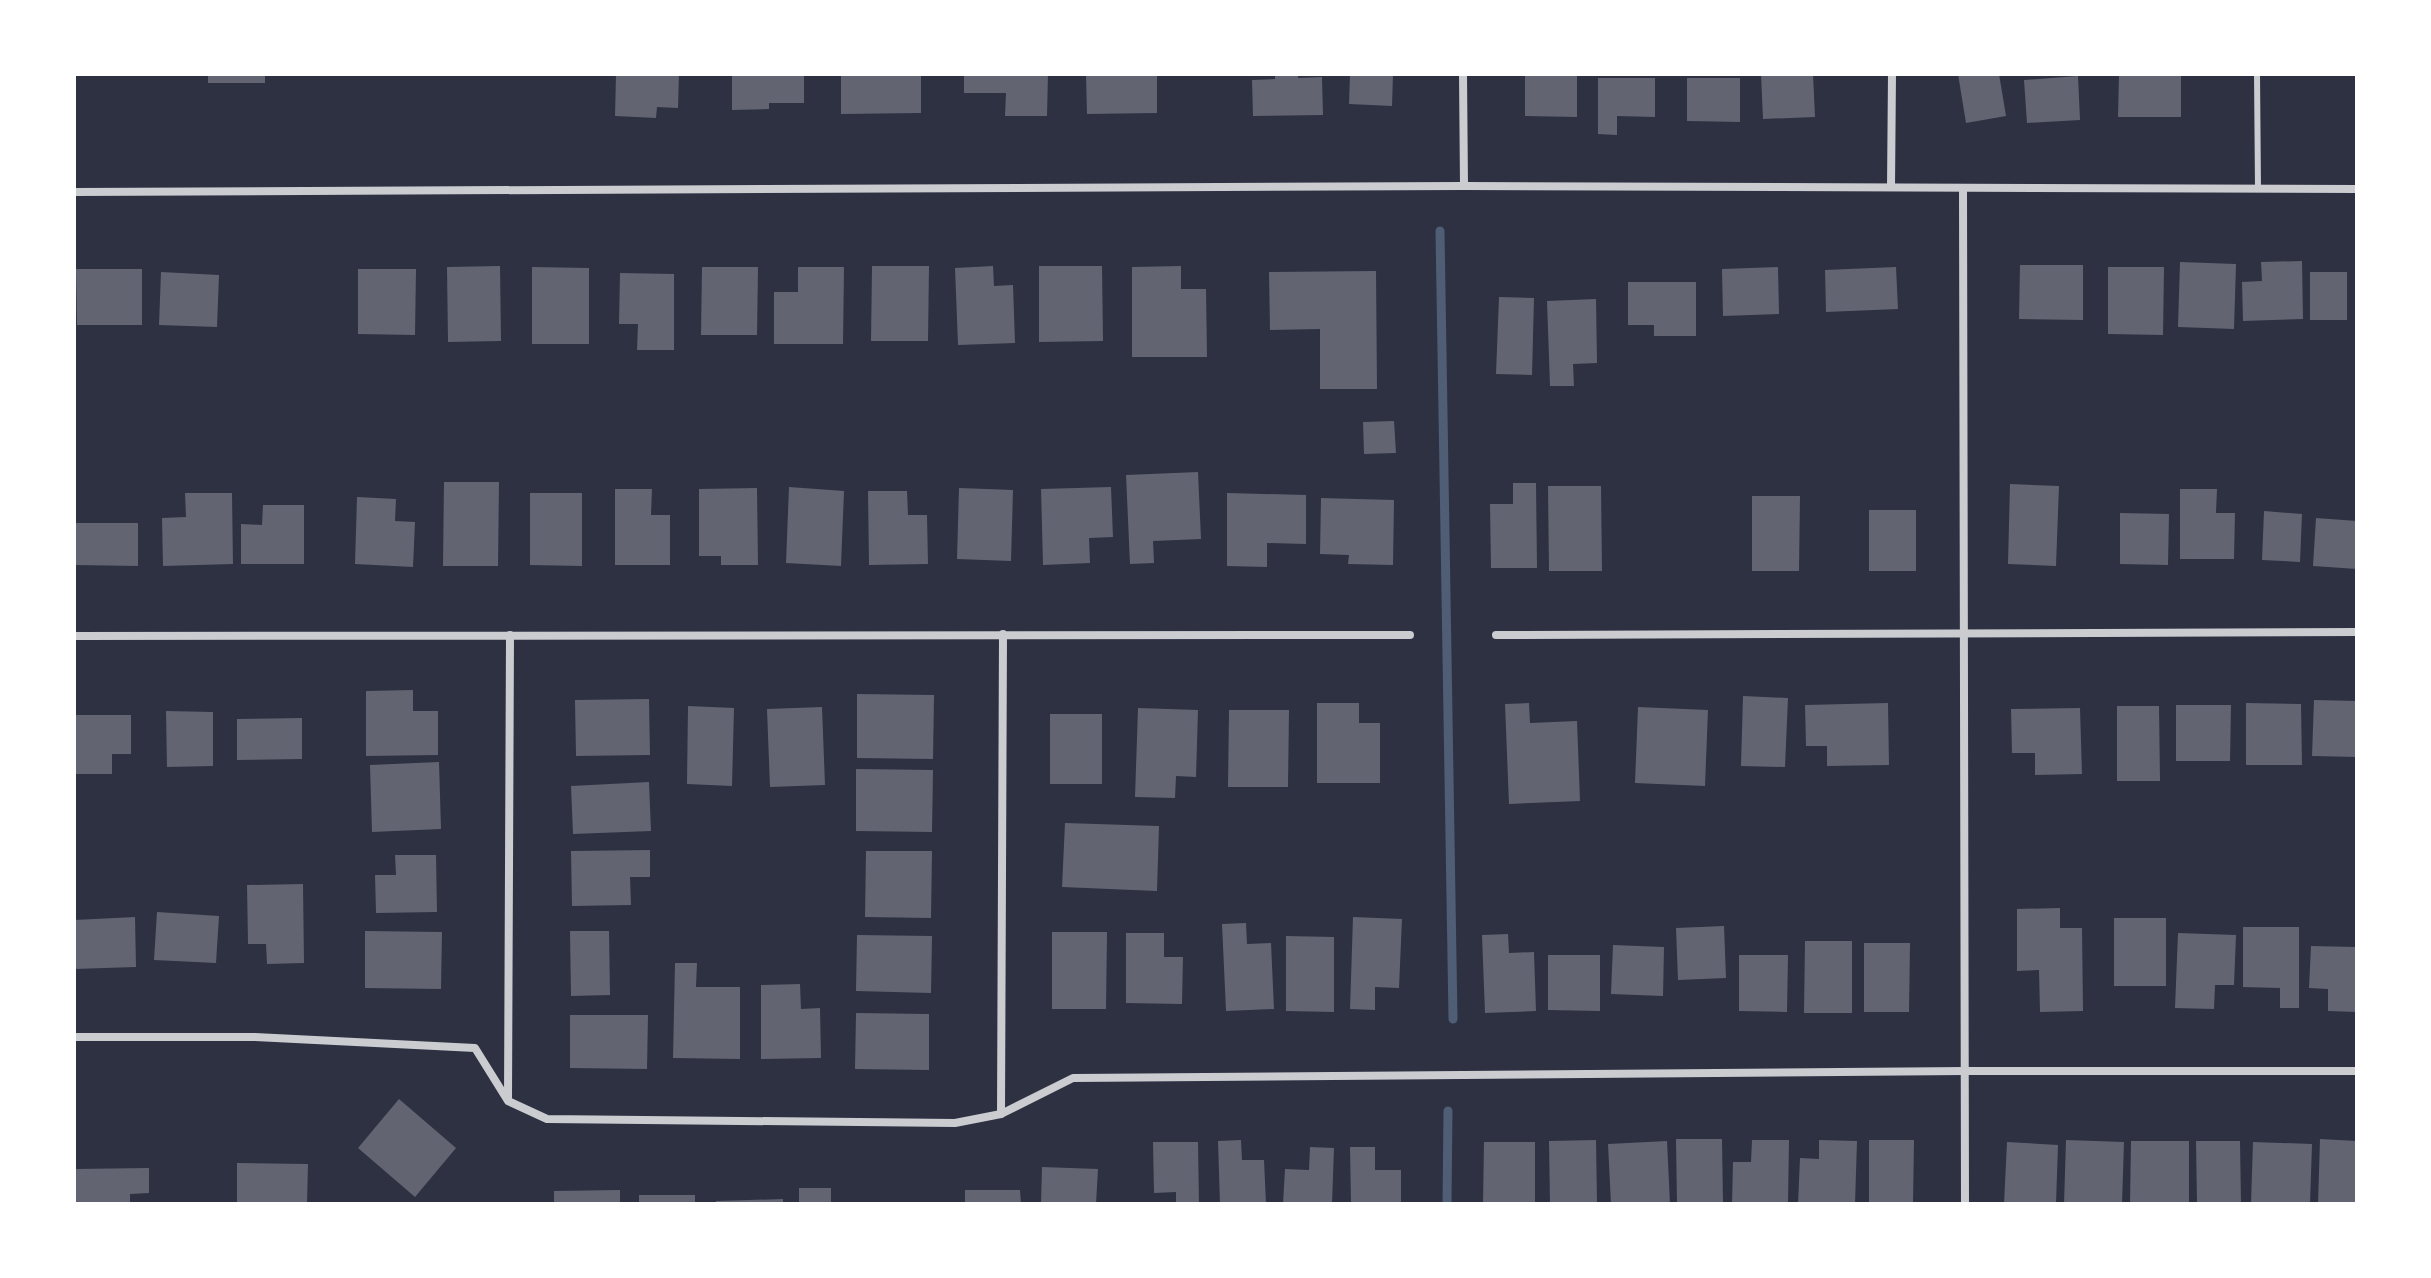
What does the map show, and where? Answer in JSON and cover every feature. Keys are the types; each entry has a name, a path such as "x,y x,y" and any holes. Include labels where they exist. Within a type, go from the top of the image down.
{"street":[{"path":"1463,74 1464,186"},
{"path":"1891,187 1892,74"},
{"path":"74,192 1464,186 2357,189"},
{"path":"1963,188 1965,1204"},
{"path":"1496,635 2357,632"},
{"path":"1001,1114 1003,634"},
{"path":"508,1101 510,635"},
{"path":"74,636 1410,635"},
{"path":"74,1037 255,1037 475,1048 508,1101 547,1119 955,1123 1001,1114 1073,1078 2357,1071"}],"lane":[{"path":"2257,74 2258,189"}],"building":[{"path":"208,74 265,74 265,83 208,83"},
{"path":"616,74 679,74 678,108 657,107 656,118 615,116"},
{"path":"732,74 804,74 804,103 769,103 769,109 732,110"},
{"path":"841,74 921,74 921,113 841,114"},
{"path":"964,74 1048,74 1047,116 1005,116 1006,93 964,93"},
{"path":"1086,74 1157,74 1157,113 1087,114"},
{"path":"1275,74 1298,74 1298,78 1322,77 1323,115 1253,116 1252,80 1275,79"},
{"path":"1350,74 1393,74 1392,106 1349,104"},
{"path":"1525,74 1577,74 1577,117 1525,116"},
{"path":"1761,74 1813,74 1815,117 1763,119"},
{"path":"1958,74 1999,74 2006,116 1966,123"},
{"path":"2119,74 2181,74 2181,117 2118,117"},
{"path":"2078,76 2080,120 2027,123 2024,80"},
{"path":"1598,78 1655,78 1655,117 1617,116 1617,135 1598,134"},
{"path":"1687,78 1740,78 1740,122 1687,121"},
{"path":"2302,261 2303,319 2243,321 2242,282 2262,281 2261,262"},
{"path":"2180,262 2236,264 2234,329 2178,327"},
{"path":"2020,265 2083,265 2083,320 2019,319"},
{"path":"500,266 501,341 448,342 447,267"},
{"path":"872,266 929,266 928,341 871,341"},
{"path":"993,266 994,286 1013,285 1015,343 958,345 955,268"},
{"path":"1039,266 1102,266 1103,341 1039,342"},
{"path":"1181,266 1181,289 1206,289 1207,357 1132,357 1132,267"},
{"path":"532,267 589,268 589,344 532,344"},
{"path":"702,267 758,267 757,335 701,335"},
{"path":"798,267 844,267 843,344 774,344 774,292 798,292"},
{"path":"1778,267 1779,314 1723,316 1722,269"},
{"path":"1896,267 1898,309 1826,312 1825,270"},
{"path":"2108,267 2164,267 2163,335 2108,334"},
{"path":"76,269 142,269 142,325 77,325"},
{"path":"358,269 416,269 415,335 358,334"},
{"path":"1376,271 1377,389 1320,389 1320,329 1270,330 1269,272"},
{"path":"161,272 219,275 217,327 159,325"},
{"path":"2310,272 2347,272 2347,320 2310,320"},
{"path":"620,273 674,274 674,350 637,350 638,324 619,324"},
{"path":"1628,282 1696,282 1696,336 1654,336 1654,325 1628,325"},
{"path":"1499,297 1534,298 1532,375 1496,374"},
{"path":"1596,299 1597,363 1573,364 1574,386 1550,386 1547,301"},
{"path":"1394,421 1396,453 1364,454 1363,422"},
{"path":"1198,472 1201,539 1153,541 1154,563 1130,564 1126,475"},
{"path":"444,482 499,482 498,566 443,566"},
{"path":"1513,483 1536,483 1537,568 1491,568 1490,504 1513,504"},
{"path":"2010,484 2059,486 2056,566 2008,564"},
{"path":"1548,486 1601,486 1602,571 1549,571"},
{"path":"789,487 844,491 841,566 786,563"},
{"path":"1111,487 1113,537 1089,538 1090,563 1043,565 1041,489"},
{"path":"757,488 758,565 721,565 721,556 699,556 699,489"},
{"path":"959,488 1013,490 1011,561 957,559"},
{"path":"615,489 652,489 651,515 670,515 670,565 615,565"},
{"path":"2180,489 2217,489 2216,513 2235,513 2234,559 2180,559"},
{"path":"868,491 907,491 908,515 927,515 928,564 869,565"},
{"path":"185,493 232,493 233,564 163,566 162,518 186,517"},
{"path":"530,493 582,493 582,566 530,565"},
{"path":"1227,493 1306,495 1306,544 1267,543 1267,567 1227,566"},
{"path":"1752,496 1800,496 1799,571 1752,571"},
{"path":"357,497 396,499 395,521 415,522 413,567 355,564"},
{"path":"1321,498 1394,500 1393,565 1348,564 1349,555 1320,554"},
{"path":"263,505 304,505 304,564 241,564 241,524 262,525"},
{"path":"1869,510 1916,510 1916,571 1869,571"},
{"path":"2264,511 2302,514 2300,562 2262,560"},
{"path":"2120,513 2169,514 2168,565 2120,564"},
{"path":"2316,518 2357,521 2357,569 2313,566"},
{"path":"76,523 138,523 138,566 75,565"},
{"path":"413,690 413,711 438,711 438,755 366,756 366,691"},
{"path":"857,694 934,695 933,759 857,758"},
{"path":"1743,696 1788,698 1785,767 1741,766"},
{"path":"649,699 650,755 576,756 575,700"},
{"path":"2314,700 2357,701 2357,757 2312,756"},
{"path":"1317,703 1359,703 1359,723 1380,723 1380,783 1317,783"},
{"path":"1529,703 1530,723 1577,721 1580,801 1509,804 1505,704"},
{"path":"1888,703 1889,765 1827,766 1827,746 1806,746 1805,705"},
{"path":"2246,703 2301,704 2302,765 2246,765"},
{"path":"2176,705 2231,705 2230,761 2176,761"},
{"path":"688,706 734,708 732,786 687,784"},
{"path":"2117,706 2159,706 2160,781 2117,781"},
{"path":"822,707 825,785 770,787 767,709"},
{"path":"1638,707 1708,710 1705,786 1635,783"},
{"path":"1138,708 1198,710 1196,777 1176,776 1175,798 1135,797"},
{"path":"2080,708 2082,774 2035,775 2035,753 2012,753 2011,709"},
{"path":"1229,710 1289,710 1288,787 1228,787"},
{"path":"166,711 213,712 213,766 167,767"},
{"path":"1050,714 1102,714 1102,784 1050,784"},
{"path":"75,715 131,715 131,754 112,754 112,774 74,774"},
{"path":"302,718 302,759 237,760 237,719"},
{"path":"439,762 441,829 372,832 370,765"},
{"path":"856,769 933,770 932,832 856,831"},
{"path":"649,782 651,831 573,834 571,786"},
{"path":"1065,823 1159,826 1157,891 1062,887"},
{"path":"650,850 650,877 630,877 631,905 572,906 571,851"},
{"path":"866,851 932,851 931,918 865,917"},
{"path":"395,855 436,855 437,912 376,913 375,875 396,875"},
{"path":"303,884 304,963 267,964 266,944 248,944 247,885"},
{"path":"2060,908 2060,928 2082,928 2083,1011 2040,1012 2039,970 2017,971 2017,909"},
{"path":"157,912 219,916 216,963 154,960"},
{"path":"135,917 136,967 74,969 74,920"},
{"path":"1353,917 1402,919 1399,988 1375,987 1375,1010 1350,1009"},
{"path":"2114,918 2166,918 2166,986 2114,986"},
{"path":"1246,923 1247,944 1271,943 1274,1009 1226,1011 1222,924"},
{"path":"1724,926 1726,978 1678,980 1676,928"},
{"path":"2243,927 2299,927 2299,1008 2280,1008 2280,988 2243,987"},
{"path":"365,931 442,932 441,989 365,988"},
{"path":"570,931 609,931 610,995 571,996"},
{"path":"1052,932 1107,932 1106,1009 1052,1009"},
{"path":"1126,933 1164,933 1164,957 1183,957 1182,1004 1126,1003"},
{"path":"2178,933 2236,935 2234,985 2215,985 2214,1009 2175,1008"},
{"path":"1508,934 1509,953 1534,952 1536,1011 1485,1013 1482,935"},
{"path":"857,935 932,936 931,993 856,991"},
{"path":"1286,936 1334,937 1334,1012 1286,1011"},
{"path":"1805,941 1852,941 1852,1013 1804,1013"},
{"path":"1864,943 1910,943 1909,1012 1864,1012"},
{"path":"1613,945 1664,947 1663,996 1611,994"},
{"path":"2311,946 2357,947 2357,1012 2328,1011 2328,989 2309,988"},
{"path":"1548,955 1600,955 1600,1011 1548,1010"},
{"path":"1739,955 1788,955 1787,1012 1739,1011"},
{"path":"675,963 697,963 696,987 740,987 740,1059 673,1058"},
{"path":"800,984 801,1009 820,1008 821,1058 761,1059 761,985"},
{"path":"856,1013 929,1014 929,1070 855,1069"},
{"path":"570,1015 648,1015 647,1069 570,1068"},
{"path":"399,1099 456,1148 415,1197 358,1148"},
{"path":"1676,1139 1722,1139 1723,1204 1677,1204"},
{"path":"2320,1139 2357,1141 2357,1204 2318,1204"},
{"path":"1241,1140 1242,1160 1264,1160 1266,1204 1220,1204 1218,1141"},
{"path":"1596,1140 1597,1204 1550,1204 1549,1141"},
{"path":"1752,1140 1789,1140 1788,1204 1732,1204 1733,1162 1751,1162"},
{"path":"1819,1140 1857,1141 1855,1204 1798,1204 1800,1158 1819,1159"},
{"path":"1869,1140 1914,1140 1913,1204 1869,1204"},
{"path":"2066,1140 2124,1142 2122,1204 2064,1204"},
{"path":"1667,1141 1670,1204 1611,1204 1608,1144"},
{"path":"2131,1141 2189,1141 2189,1204 2130,1204"},
{"path":"2196,1141 2240,1141 2241,1204 2197,1204"},
{"path":"1153,1142 1198,1142 1199,1204 1176,1204 1176,1192 1154,1193"},
{"path":"1484,1142 1535,1142 1535,1204 1483,1204"},
{"path":"2007,1142 2058,1145 2056,1204 2004,1204"},
{"path":"2253,1142 2312,1144 2310,1204 2251,1204"},
{"path":"1310,1147 1334,1148 1332,1204 1283,1204 1285,1169 1309,1170"},
{"path":"1350,1147 1375,1147 1375,1170 1401,1170 1401,1204 1351,1204"},
{"path":"237,1163 308,1164 307,1204 237,1204"},
{"path":"1042,1167 1098,1169 1096,1204 1041,1204"},
{"path":"149,1168 149,1193 130,1194 130,1204 74,1204 74,1169"},
{"path":"799,1188 831,1188 831,1204 799,1204"},
{"path":"620,1190 620,1204 554,1204 554,1191"},
{"path":"965,1190 1020,1190 1021,1204 965,1204"},
{"path":"639,1195 695,1195 695,1204 639,1204"},
{"path":"783,1199 783,1204 716,1204 716,1201"}],"waterway":[{"path":"1440,231 1453,1019"},
{"path":"1447,1204 1448,1111"}]}
